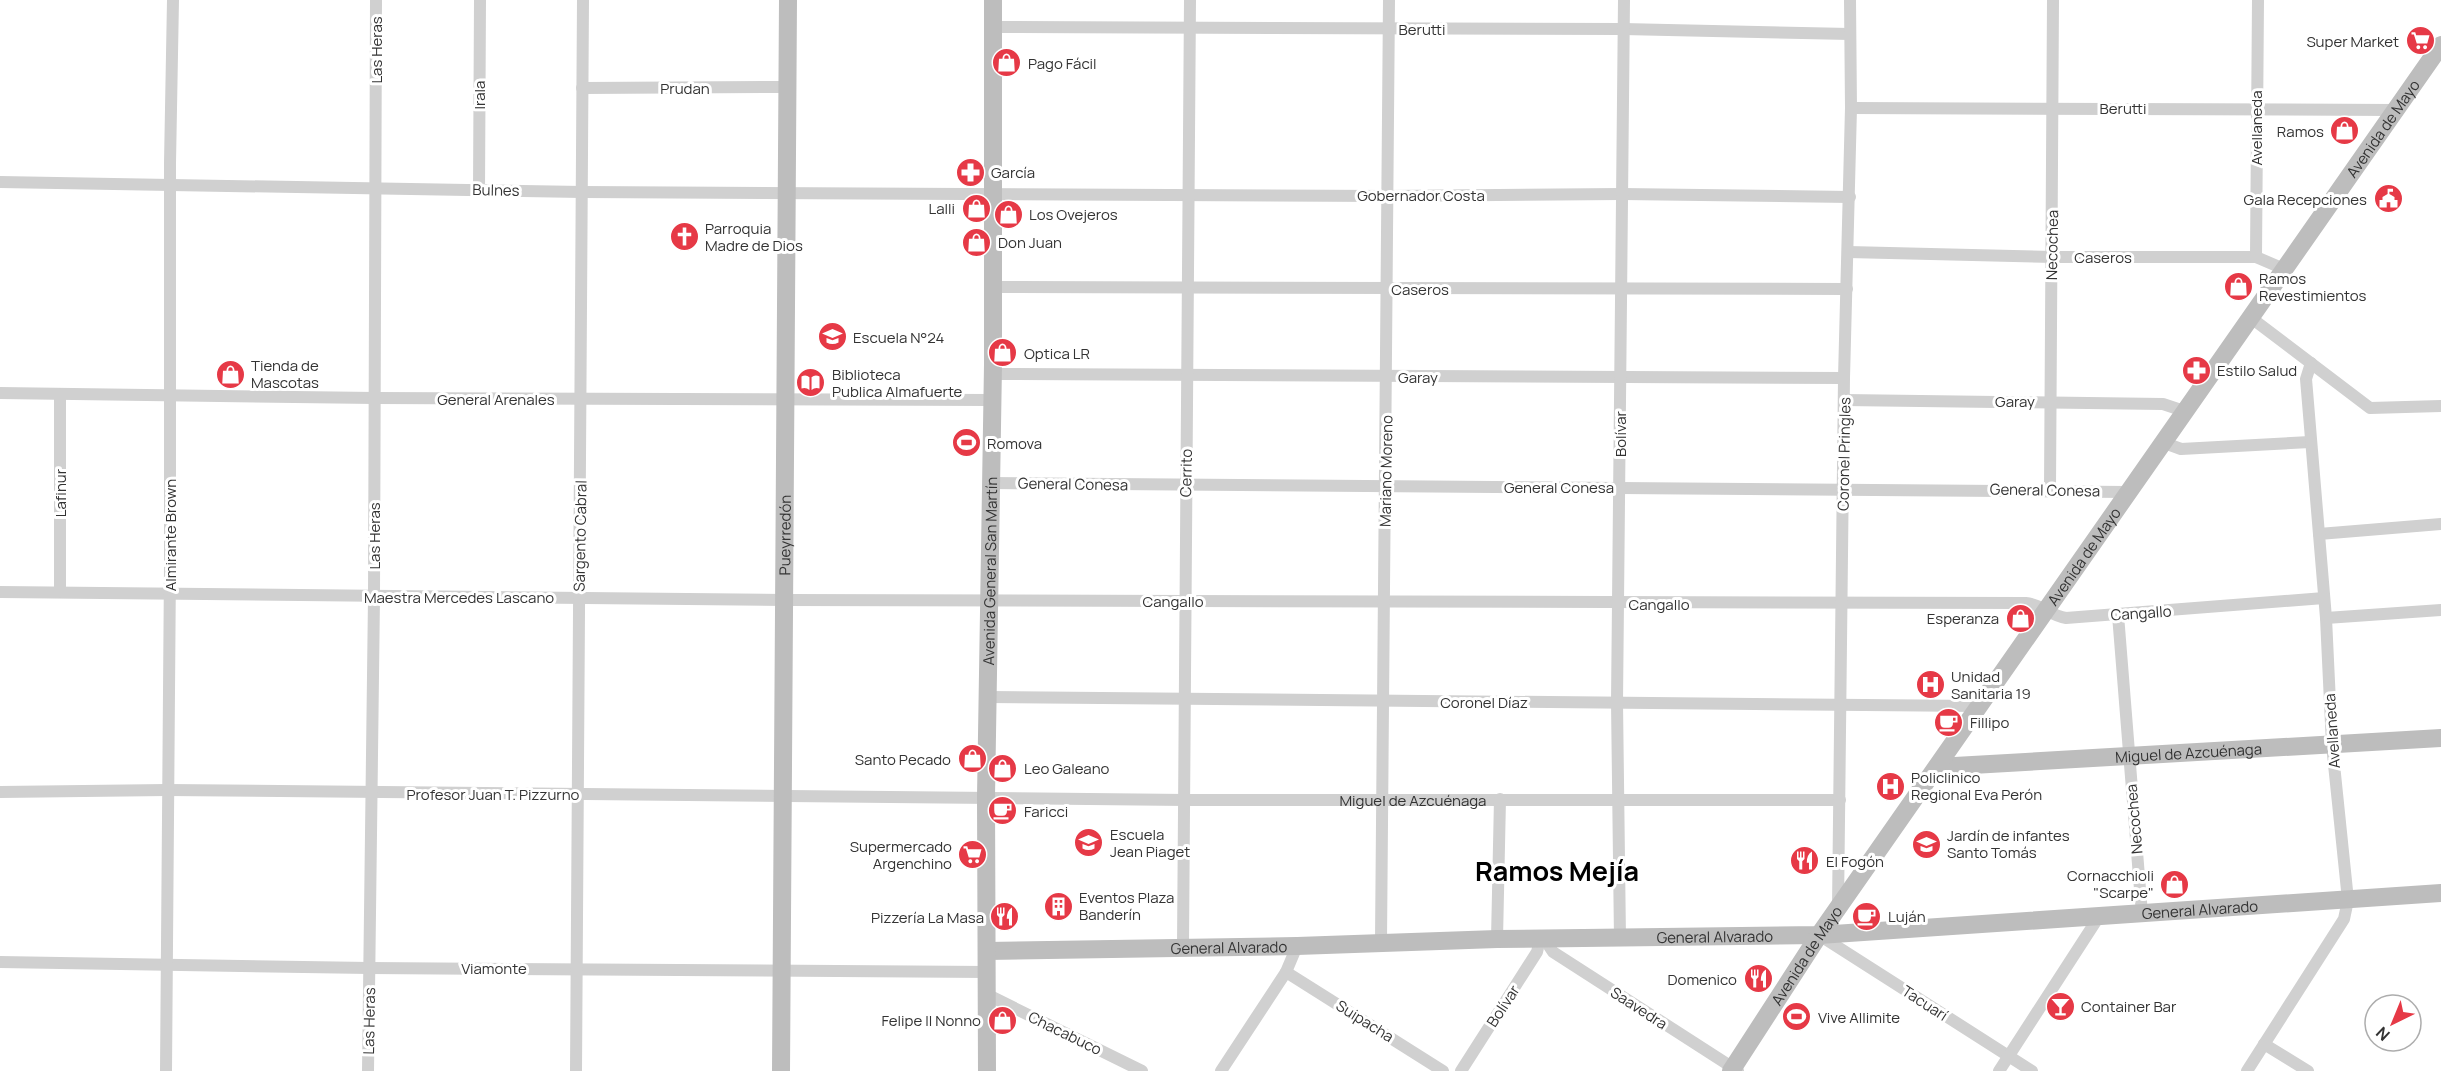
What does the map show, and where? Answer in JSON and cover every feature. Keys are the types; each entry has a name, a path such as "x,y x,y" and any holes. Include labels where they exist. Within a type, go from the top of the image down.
{"street":[{"name":"Almirante Brown","path":"166,1071 173,0"},
{"name":"Las Heras","path":"368,1071 374,597 376,0"},
{"name":"Irala","path":"479,190 480,0"},
{"name":"Sargento Cabral","path":"576,1071 583,0"},
{"name":"Pueyrredón","path":"782,1071 788,0"},
{"name":"Avenida General San Martín","path":"987,1071 986,797 993,374 991,193 993,0"},
{"name":"Cerrito","path":"1184,946 1190,0"},
{"name":"Mariano Moreno","path":"1381,941 1381,702 1385,603 1389,0"},
{"name":"Bolívar","path":"1620,939 1617,702 1620,487 1619,289 1624,0"},
{"name":"Coronel Pringles","path":"1838,908 1844,378 1850,197 1850,0"},
{"name":"Necochea","path":"2050,489 2053,0"},
{"name":"Avellaneda","path":"2256,257 2258,0"},
{"name":"Berutti","path":"993,27 1623,29 1850,34"},
{"name":"Avenida de Mayo","path":"1734,1070 1819,935 2441,45"},
{"name":"Prudan","path":"582,88 787,87"},
{"name":"Berutti","path":"1851,108 2396,110"},
{"name":"Bulnes","path":"0,182 582,192 991,193"},
{"name":"Gobernador Costa","path":"991,193 1387,196 1622,194 1850,197"},
{"name":"Caseros","path":"1848,252 2053,257 2256,257 2284,269"},
{"name":"Caseros","path":"992,287 1847,289"},
{"path":"2250,317 2370,408 2441,406"},
{"name":"Avellaneda","path":"2247,1071 2344,919 2348,900 2332,746 2326,618 2310,442 2306,379 2311,363"},
{"name":"Garay","path":"993,374 1844,378"},
{"name":"General Arenales","path":"0,393 375,398 992,399"},
{"name":"Lafinur","path":"60,394 60,592"},
{"name":"Garay","path":"1844,400 2163,404 2184,411"},
{"path":"2162,442 2181,449 2310,442"},
{"name":"General Conesa","path":"992,483 1186,486 2050,489 2127,492"},
{"path":"2319,534 2441,524"},
{"name":"Maestra Mercedes Lascano","path":"0,592 374,597 990,600"},
{"name":"Cangallo","path":"990,600 1619,604 2035,603 2066,618 2324,598"},
{"path":"2326,618 2441,610"},
{"name":"Necochea","path":"2118,615 2142,914"},
{"name":"Coronel Díaz","path":"988,697 1979,706"},
{"name":"Miguel de Azcuénaga","path":"1937,767 2441,738"},
{"name":"Profesor Juan T. Pizzurno","path":"0,792 168,790 986,797"},
{"name":"Miguel de Azcuénaga","path":"986,797 1186,800 1381,798 1840,800"},
{"path":"1497,939 1500,800"},
{"name":"General Alvarado","path":"987,951 1184,946 1297,946 1381,941 1819,935 2098,918 2441,893"},
{"path":"1999,1071 2098,918"},
{"name":"Tacuarí","path":"1819,935 2032,1071"},
{"name":"Bolívar","path":"1461,1071 1545,939"},
{"name":"Saavedra","path":"1545,939 1553,952 1734,1070"},
{"path":"1221,1071 1286,972 1297,946"},
{"name":"Viamonte","path":"0,962 369,968 988,972"},
{"name":"Suipacha","path":"1286,972 1443,1071"},
{"name":"Chacabuco","path":"988,995 1142,1071"},
{"path":"2264,1044 2308,1071"}],"place":[{"name":"Super Market","path":"2420,41"},
{"name":"Pago Fácil","path":"1007,63"},
{"name":"Ramos","path":"2345,131"},
{"name":"García","path":"970,172"},
{"name":"Gala Recepciones","path":"2388,199"},
{"name":"Lalli","path":"976,208"},
{"name":"Los Ovejeros","path":"1008,214"},
{"name":"Parroquia Madre de Dios","path":"684,237"},
{"name":"Don Juan","path":"977,242"},
{"name":"Ramos Revestimientos","path":"2238,287"},
{"name":"Escuela N°24","path":"832,337"},
{"name":"Optica LR","path":"1003,353"},
{"name":"Estilo Salud","path":"2196,370"},
{"name":"Tienda de Mascotas","path":"230,374"},
{"name":"Biblioteca Publica Almafuerte","path":"811,383"},
{"name":"Romova","path":"966,443"},
{"name":"Esperanza","path":"2020,618"},
{"name":"Unidad Sanitaria 19","path":"1930,685"},
{"name":"Fillipo","path":"1949,722"},
{"name":"Santo Pecado","path":"972,759"},
{"name":"Leo Galeano","path":"1003,768"},
{"name":"Policlinico Regional Eva Perón","path":"1890,786"},
{"name":"Faricci","path":"1003,811"},
{"name":"Escuela Jean Piaget","path":"1089,843"},
{"name":"Jardín de infantes Santo Tomás","path":"1926,844"},
{"name":"Supermercado Argenchino","path":"973,855"},
{"name":"El Fogón","path":"1805,861"},
{"name":"Cornacchioli \"Scarpe\"","path":"2175,884"},
{"name":"Eventos Plaza Banderín","path":"1058,906"},
{"name":"Luján","path":"1867,916"},
{"name":"Pizzería La Masa","path":"1005,917"},
{"name":"Domenico","path":"1758,979"},
{"name":"Container Bar","path":"2060,1006"},
{"name":"Vive Allimite","path":"1797,1017"},
{"name":"Felipe Il Nonno","path":"1002,1020"}],"district":[{"name":"Ramos Mejía","path":"1557,870"}]}
